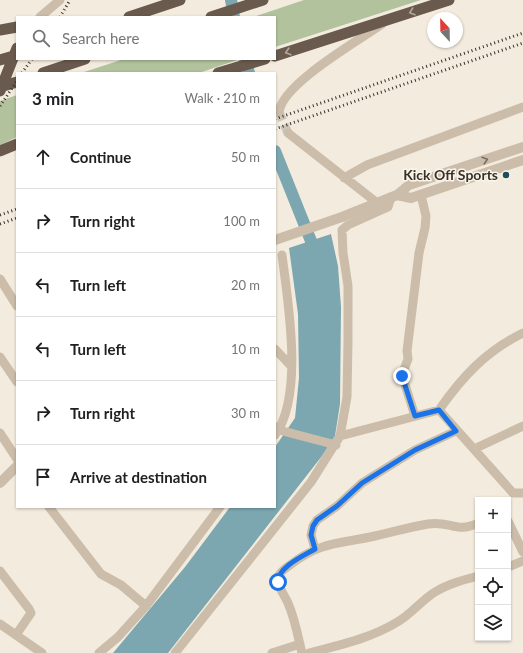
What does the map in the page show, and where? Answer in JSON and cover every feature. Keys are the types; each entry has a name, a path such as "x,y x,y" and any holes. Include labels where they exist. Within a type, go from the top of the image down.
{"highway":[{"path":"132,16 180,0"},
{"path":"214,16 263,0"},
{"path":"276,56 385,22 449,0"},
{"path":"0,30 16,27"},
{"path":"0,91 16,51"},
{"path":"0,60 16,55"},
{"path":"46,72 82,60"},
{"path":"221,72 262,60"},
{"path":"0,87 16,82"},
{"path":"0,150 16,144"}],"street":[{"path":"41,16 60,0"},
{"path":"278,112 279,104 298,82 385,22"},
{"path":"344,178 367,165 523,107"},
{"path":"288,133 376,202"},
{"path":"276,240 342,217 394,196 409,185 523,147"},
{"path":"394,196 411,198 523,160"},
{"path":"415,416 402,376 408,359 407,351 419,253 425,228 426,216 421,195"},
{"path":"175,653 311,482 340,436 347,397 348,341 348,286 343,253 342,230 348,225 388,207 394,196"},
{"path":"282,255 290,318 291,366 290,395 286,417 277,431 335,445"},
{"path":"0,279 16,304"},
{"path":"340,436 439,410 464,376 481,360 494,350 523,333"},
{"path":"276,350 291,366"},
{"path":"0,357 16,381"},
{"path":"439,410 456,431 474,449 510,496 523,493"},
{"path":"474,449 523,426"},
{"path":"315,549 311,535 313,526 317,520 337,506 362,483 415,450 456,431"},
{"path":"0,433 16,457"},
{"path":"0,483 16,467"},
{"path":"50,508 101,574 121,585 146,606"},
{"path":"99,653 118,637 146,606 219,508"},
{"path":"272,653 301,649 289,605 278,582 278,577 293,563 315,549 345,540 369,537 429,523 443,523 464,529 475,524"},
{"path":"511,527 523,552"},
{"path":"511,566 523,561"},
{"path":"0,571 31,613 16,635"},
{"path":"309,653 357,640 381,631 400,620 435,592 448,585 475,577"},
{"path":"0,624 42,653"}],"green space":[{"path":"304,0 421,0 276,47 276,16 256,16"},
{"path":"121,60 237,60 202,72 84,72"},
{"path":"16,95 16,137 0,145 0,101"}],"water":[{"path":"331,234 338,266 341,307 340,404 335,436 322,456 168,653 113,653 185,567 229,508 276,508 276,446 295,418 299,378 298,314 289,248"}],"waterway":[{"path":"231,0 234,16"},
{"path":"245,60 249,72"},
{"path":"276,154 311,241"}],"tunnel":[{"path":"279,112 288,133"}],"railway":[{"path":"61,16 70,0"},
{"path":"276,119 523,33"},
{"path":"276,129 523,43"},
{"path":"23,72 31,60"},
{"path":"0,106 16,82"},
{"path":"0,215 16,209"},
{"path":"0,224 16,218"}],"place":[{"name":"Kick Off Sports","path":"506,175"}],"route":[{"path":"278,582 280,573 298,559 315,549 311,535 313,526 317,520 337,506 362,483 415,450 456,431 439,410 415,416 402,376"}]}
